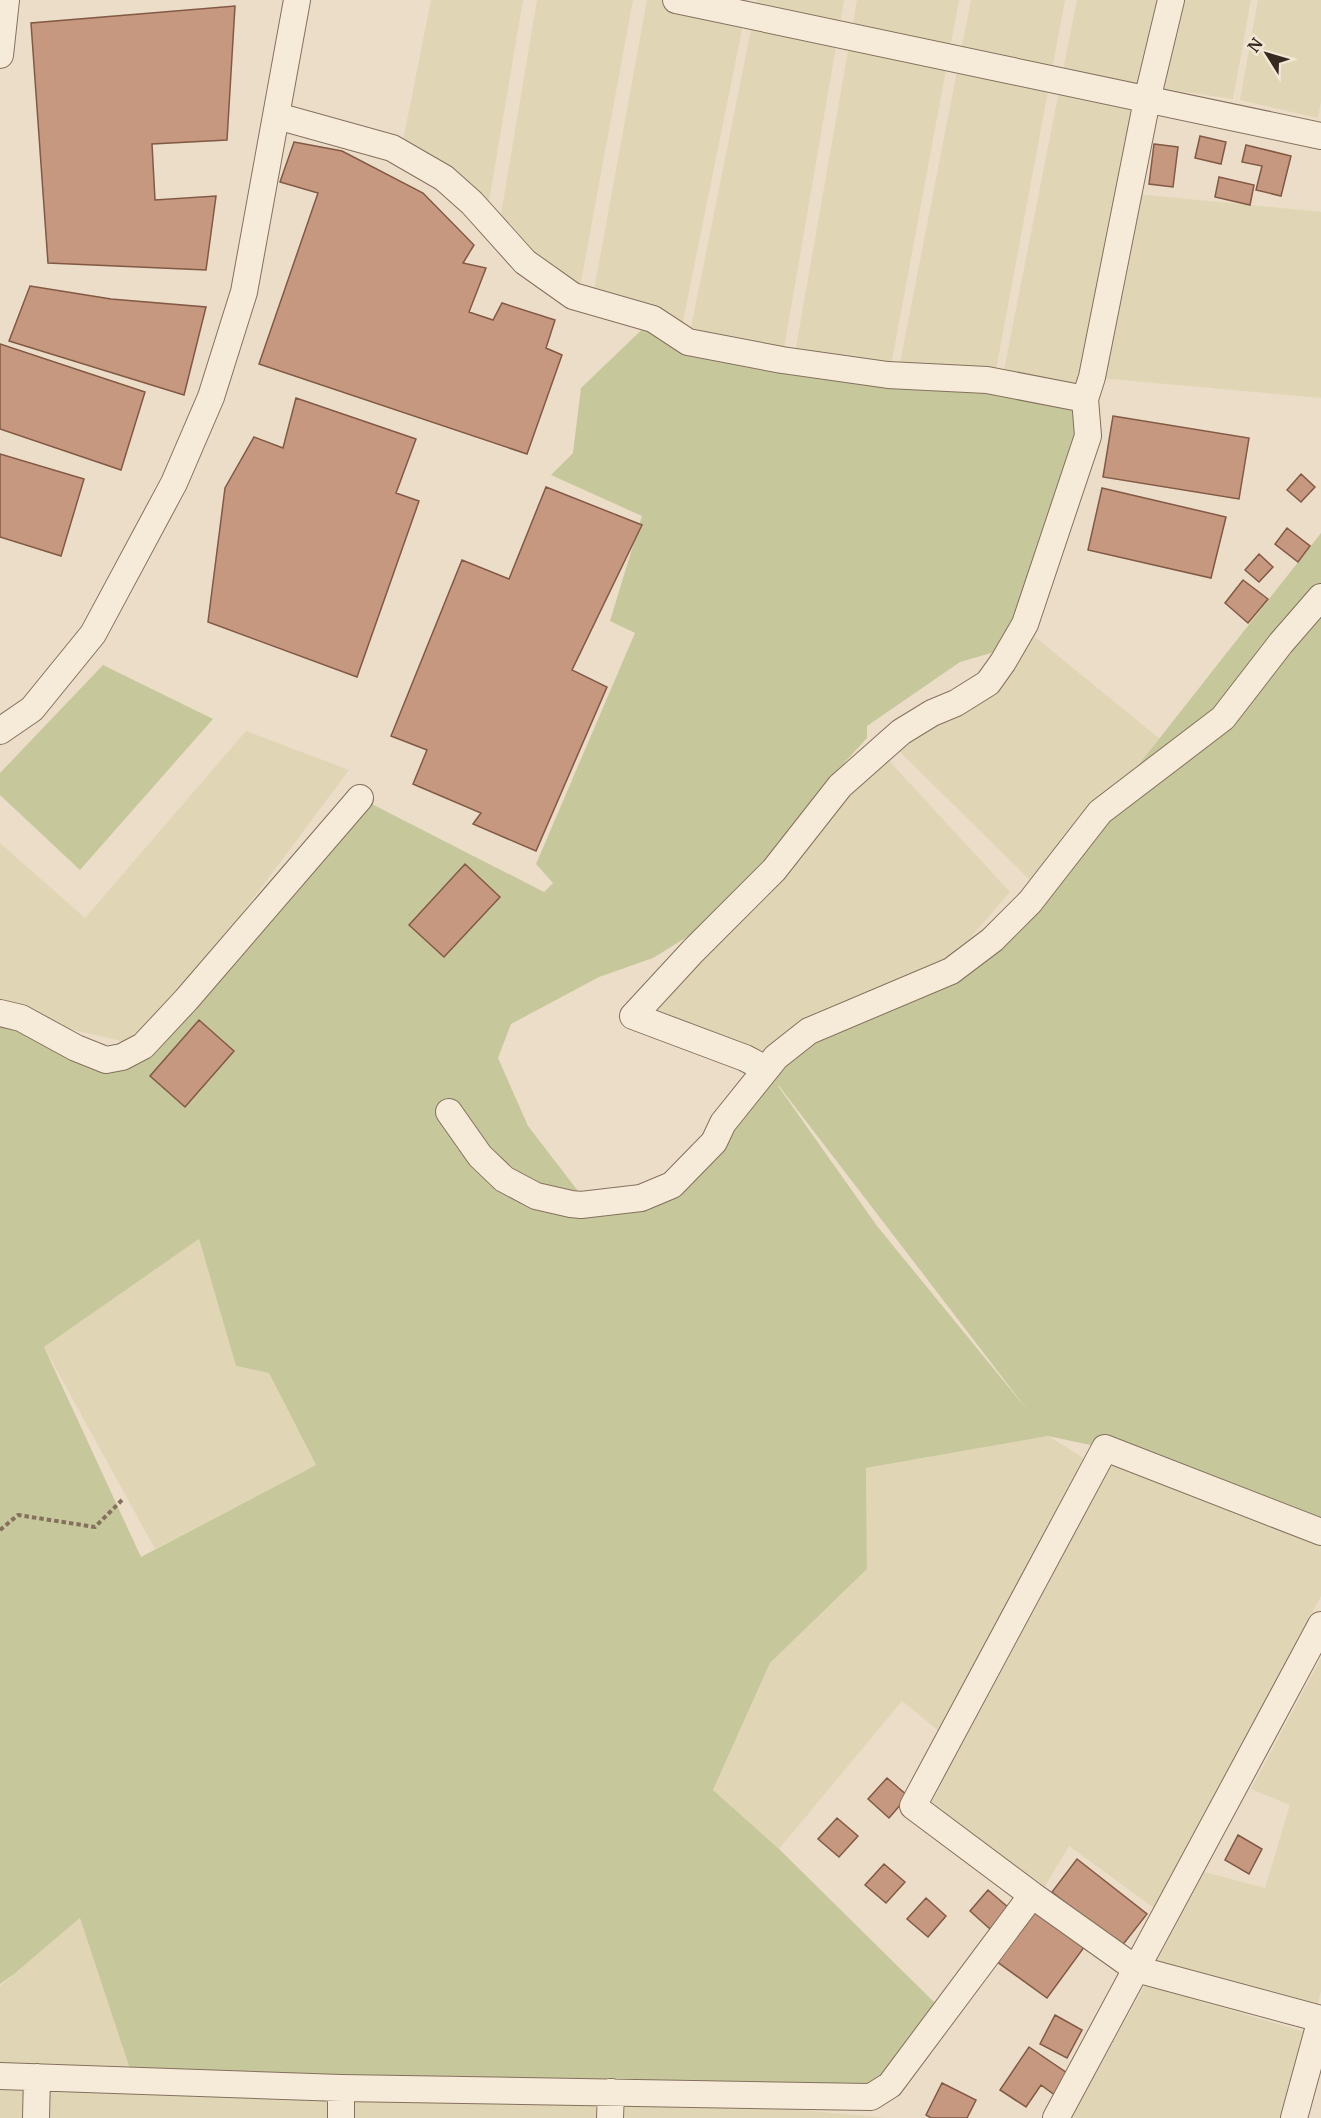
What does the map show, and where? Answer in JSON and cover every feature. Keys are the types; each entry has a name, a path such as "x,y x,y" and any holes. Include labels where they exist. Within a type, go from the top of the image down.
{"street":[{"path":"0,55 6,0"},
{"path":"0,731 32,709 93,634 174,483 211,397 244,292 297,0"},
{"path":"676,0 1321,136"},
{"path":"766,1068 633,1016 693,951 774,870 840,786 902,732 988,683 1003,662 1024,624 1088,436 1085,399 1092,377 1148,100 1171,0"},
{"path":"277,116 392,148 444,178 472,203 525,262 573,296 653,319 688,342 782,360 888,375 987,380 1085,399"},
{"path":"449,1112 480,1156 504,1179 536,1196 571,1204 641,1198 672,1185 714,1142 723,1123 766,1068 776,1057 809,1031 951,971 992,940 1030,902 1100,812 1223,718 1281,643 1321,597"},
{"path":"0,1013 21,1018 76,1048 106,1060 122,1057 143,1046 186,1000 360,798"},
{"path":"1294,2118 1321,2019 1136,1969 913,1806 1105,1448 1321,1532"},
{"path":"1056,2118 1321,1625"},
{"path":"0,2076 341,2088 871,2097 890,2085 1032,1895"},
{"path":"36,2118 37,2077"},
{"path":"341,2088 341,2118"},
{"path":"610,2118 611,2092"}],"path":[{"path":"0,1530 18,1515 95,1527 123,1499"}],"shaded area":[{"path":"431,0 523,0 486,219 399,161"},
{"path":"537,0 633,0 577,303 498,232"},
{"path":"647,0 748,0 680,336 592,301"},
{"path":"757,0 844,0 782,360 688,342"},
{"path":"857,0 959,0 890,371 795,353"},
{"path":"971,0 1065,0 992,391 898,373"},
{"path":"1077,0 1251,0 1233,99 1159,88 1138,194 1321,212 1321,398 1100,378 1096,399 1002,380"},
{"path":"1258,0 1321,0 1321,101 1318,118 1240,100"},
{"path":"1035,637 1177,753 1040,890 890,742 967,696"},
{"path":"246,731 349,770 143,1046 21,1018 0,1019 0,843 85,918"},
{"path":"880,751 1010,892 935,979 766,1069 633,1016"},
{"path":"199,1239 236,1366 269,1373 316,1465 155,1549 44,1347"},
{"path":"1048,1436 1095,1465 1105,1448 1321,1546 1321,1596 1154,1908 1069,1846 1045,1886 913,1806 940,1732 902,1701 779,1849 713,1790 770,1663 867,1569 866,1468"},
{"path":"1321,1658 1321,1991 1317,2008 1155,1965 1204,1872 1265,1888 1290,1805 1251,1789"},
{"path":"80,1918 611,2092 885,2118 0,2118 0,1986"},
{"path":"1145,1985 1305,2032 1281,2118 1071,2118"}],"green space":[{"path":"653,319 755,354 1085,399 1083,451 1012,647 960,662 867,726 867,738 845,762 784,843 708,924 653,958 599,977 511,1024 498,1058 528,1126 588,1204 650,1194 766,1069 951,971 1126,781 1321,533 1321,1533 1105,1448 1048,1436 866,1468 867,1569 770,1663 713,1790 779,1849 937,2005 871,2097 134,2081 80,1918 0,1984 0,1018 122,1057 360,798 544,892 553,883 536,864 635,633 610,621 642,516 551,475 573,453 581,388","holes":["779,1086 1029,1412 877,1226","199,1239 236,1366 269,1373 316,1465 141,1557 44,1347"]},
{"path":"103,665 213,719 80,870 0,795 0,773"}],"building":[{"path":"235,6 227,140 152,144 155,200 216,196 206,270 48,263 31,23"},
{"path":"1200,136 1226,142 1221,164 1195,158"},
{"path":"294,142 342,151 423,193 474,245 463,263 486,268 469,312 493,320 502,303 555,320 546,348 562,355 527,454 259,364 318,193 280,182"},
{"path":"1154,144 1178,147 1173,187 1149,184"},
{"path":"1246,145 1291,156 1281,196 1256,190 1262,166 1242,162"},
{"path":"1219,177 1254,185 1250,205 1215,197"},
{"path":"30,286 111,299 206,307 184,395 9,341"},
{"path":"0,344 145,392 121,470 0,429"},
{"path":"296,398 416,439 396,493 419,501 357,677 208,622 225,488 254,437 283,448"},
{"path":"1113,416 1249,438 1239,499 1103,477"},
{"path":"0,454 84,479 61,556 0,537"},
{"path":"1301,474 1315,487 1301,502 1287,490"},
{"path":"546,487 642,525 572,670 607,687 536,851 473,824 481,813 413,784 427,750 391,736 462,560 509,579"},
{"path":"1102,488 1226,517 1211,578 1088,550"},
{"path":"1287,528 1310,546 1298,562 1275,544"},
{"path":"1259,554 1273,567 1259,582 1245,570"},
{"path":"1243,580 1268,599 1248,623 1225,603"},
{"path":"465,864 500,897 444,957 409,925"},
{"path":"199,1020 234,1051 185,1107 150,1076"},
{"path":"887,1778 908,1796 889,1818 868,1799"},
{"path":"837,1818 858,1836 839,1857 818,1839"},
{"path":"1238,1835 1262,1849 1249,1874 1225,1860"},
{"path":"1077,1859 1147,1914 1121,1947 1052,1892"},
{"path":"884,1864 905,1882 886,1903 865,1885"},
{"path":"988,1890 1009,1908 990,1929 970,1911"},
{"path":"926,1898 946,1916 928,1937 907,1919"},
{"path":"1035,1909 1085,1946 1047,1998 996,1961"},
{"path":"1055,2015 1082,2030 1067,2058 1040,2044"},
{"path":"1029,2047 1070,2075 1056,2096 1041,2085 1026,2107 1000,2090"},
{"path":"942,2083 976,2100 967,2118 931,2118 926,2115"}]}
